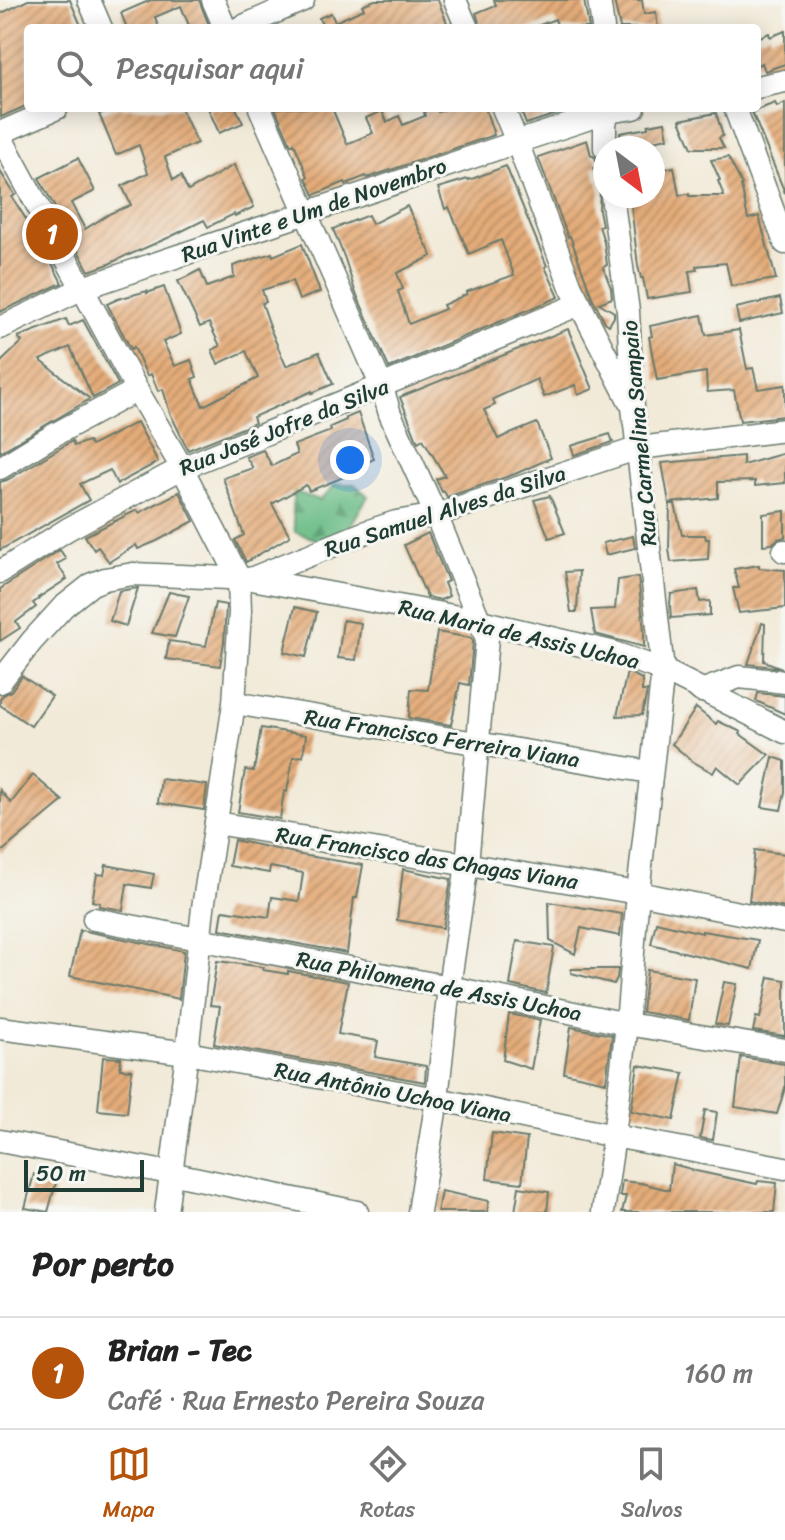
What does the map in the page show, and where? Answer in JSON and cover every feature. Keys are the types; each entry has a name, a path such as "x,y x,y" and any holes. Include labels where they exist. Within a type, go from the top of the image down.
{"street":[{"path":"89,0 99,24"},
{"path":"213,0 223,24"},
{"path":"248,24 303,0"},
{"path":"455,0 465,24"},
{"path":"599,0 602,24"},
{"path":"761,86 785,81"},
{"path":"48,112 0,134 137,390 245,578 234,703 199,939 166,1212"},
{"path":"262,112 436,515 485,633 487,646 467,864 419,1212"},
{"path":"505,112 564,271 633,407"},
{"name":"Rua Vinte e Um de Novembro","path":"0,328 83,288 603,112"},
{"path":"605,136 608,112"},
{"path":"736,112 785,243"},
{"name":"Rua Carmelina Sampaio","path":"603,1212 627,1024 650,772 663,670 633,407 628,311 614,208"},
{"name":"Rua José Jofre da Silva","path":"0,572 68,529 182,468 580,304"},
{"path":"0,468 137,390"},
{"name":"Rua Samuel Alves da Silva","path":"245,578 396,522 436,515 639,448 785,430"},
{"name":"Rua Maria de Assis Uchoa","path":"1,679 63,607 92,584 133,574 245,578 480,621 611,652 663,670 785,732"},
{"path":"701,691 739,677 785,682"},
{"name":"Rua Francisco Ferreira Viana","path":"234,703 650,772"},
{"name":"Rua Francisco das Chagas Viana","path":"216,823 638,893 785,922"},
{"name":"Rua Philomena de Assis Uchoa","path":"94,919 627,1024 785,1050"},
{"name":"Rua Antônio Uchoa Viana","path":"0,1028 187,1053 785,1168"},
{"path":"0,1141 357,1212"}],"green space":[{"path":"336,484 354,484 368,496 350,526 327,543 295,532 292,506 295,492 320,500"}],"building":[{"path":"28,0 70,0 80,24 24,24 24,107 1,117 0,14"},
{"path":"151,0 199,0 208,24 188,24 181,6 155,17 158,24 125,24 121,13"},
{"path":"375,0 438,0 447,24 322,24 319,18 331,13 335,22 364,9 362,5"},
{"path":"494,0 584,0 588,24 557,24 555,19 542,24 480,24 476,13 496,5"},
{"path":"614,0 642,0 644,14 656,12 658,24 619,24"},
{"path":"785,31 785,64 765,71 761,63 761,36 769,33 770,37"},
{"path":"785,103 785,193 752,112 761,112 761,108"},
{"path":"183,112 197,143 165,157 173,180 181,176 188,191 234,165 254,207 208,227 204,220 89,271 39,178 78,158 95,191 71,203 85,229 131,205 122,186 148,173 139,145 116,155 99,114"},
{"path":"210,112 238,112 243,123 219,133"},
{"path":"277,112 334,112 347,144 373,133 366,118 380,112 387,122 399,116 403,125 425,116 424,112 486,112 494,135 367,178 345,182 314,195 294,143 291,145"},
{"path":"522,112 563,112 526,124"},
{"path":"716,113 723,136 719,138 724,148 692,148 680,120"},
{"path":"665,122 668,138 620,136 620,133 648,128 648,125"},
{"path":"587,140 593,156 593,208 599,208 602,225 599,226 607,265 603,267 612,298 599,303 614,312 609,325 592,297 538,157"},
{"path":"728,157 742,184 748,219 759,216 776,279 731,286 726,263 696,266 697,270 689,271 692,292 647,299 638,266 631,208 665,208 665,169 674,167 679,195 724,196 711,160"},
{"path":"506,166 559,297 389,368 355,291 333,229 368,215 372,224 407,206 432,256 397,273 403,289 398,291 409,324 445,309 443,305 466,292 514,275 501,240 469,254 449,207 445,209 438,188"},
{"path":"0,171 62,283 0,312"},
{"path":"302,244 320,292 299,300 292,281 262,290 266,302 262,303 286,366 319,352 333,384 253,417 255,423 188,450 170,413 163,389 158,391 151,374 147,376 134,347 131,349 107,304 164,287 181,334 163,342 175,366 191,360 197,377 192,379 203,406 258,378 246,351 218,364 212,350 220,346 209,323 200,327 178,281 200,270 207,287 234,277 233,266 272,253 273,256"},
{"path":"780,298 783,313 739,323 736,308"},
{"path":"702,315 706,335 739,330 747,369 753,368 758,389 785,385 785,416 740,421 734,390 707,392 706,372 657,380 649,337 652,336 650,326"},
{"path":"66,319 69,326 83,320 118,384 93,398 70,347 40,360 90,399 0,452 0,363 22,342 18,337"},
{"path":"568,329 593,389 578,395 575,385 544,397 537,379 493,399 495,405 484,410 498,439 537,423 551,458 447,497 436,479 445,476 423,439 418,442 400,397"},
{"path":"358,413 374,459 343,473 344,477 309,491 306,485 272,504 290,536 246,562 235,540 244,535 223,478 253,468 246,457 263,450 272,466 297,454 294,445 331,431 330,427"},
{"path":"137,422 158,462 117,484 110,470 80,484 89,500 0,550 0,482 72,441 74,446 88,441 91,446"},
{"path":"610,434 613,442 574,455 571,446"},
{"path":"785,453 785,483 755,486 755,481 718,482 718,498 669,503 662,463 743,456 743,465"},
{"path":"179,492 194,521 157,541 138,549 136,545 109,562 98,547 94,550 85,536 137,510 139,513"},
{"path":"550,496 565,533 549,538 534,500"},
{"path":"670,504 675,504 682,535 705,535 709,539 708,559 671,562"},
{"path":"785,511 785,537 763,545 763,514"},
{"path":"428,533 448,581 444,583 449,596 441,600 427,597 404,545"},
{"path":"633,536 635,548 606,555 603,543"},
{"path":"60,550 66,559 57,564 67,579 38,598 33,603 36,607 16,622 20,628 0,641 0,589"},
{"path":"759,565 759,568 785,570 785,608 739,613 733,588 739,588 734,569"},
{"path":"579,571 577,612 571,612 565,572"},
{"path":"638,577 644,647 595,634 591,610 615,609 618,580"},
{"path":"138,588 126,626 110,621 119,591"},
{"path":"698,590 700,602 710,601 710,615 671,618 671,594"},
{"path":"169,592 189,596 175,637 152,633"},
{"path":"215,603 226,605 220,666 166,659 169,641 206,646"},
{"path":"295,607 317,612 306,657 284,652"},
{"path":"343,620 361,623 356,660 338,658"},
{"path":"762,623 765,624 764,661 782,668 748,664"},
{"path":"437,632 471,638 473,641 469,685 460,683 451,725 409,718 411,689 428,690"},
{"path":"627,672 642,679 642,691 647,691 642,715 617,716"},
{"path":"22,676 52,696 31,726 0,705 3,695 11,691"},
{"path":"758,693 785,696 785,714 756,701"},
{"path":"696,708 716,724 718,721 741,732 769,755 740,785 717,766 713,773 672,744"},
{"path":"261,728 306,735 303,756 293,757 280,819 238,812 245,770 254,771"},
{"path":"773,757 785,761 785,792 781,810 762,807"},
{"path":"33,775 63,801 0,853 0,790 11,803"},
{"path":"161,779 207,785 204,810 158,803"},
{"path":"234,840 363,865 357,898 354,898 347,953 220,929 223,910 269,917 272,897 299,901 303,873 270,867 269,873 229,866"},
{"path":"755,850 785,854 785,908 749,901"},
{"path":"106,865 154,874 151,888 127,884 123,910 99,906 100,903 92,901 97,874 104,875"},
{"path":"403,869 451,879 443,928 397,920"},
{"path":"549,902 622,914 620,936 581,928 575,954 550,941"},
{"path":"656,922 702,933 758,940 752,969 651,944"},
{"path":"80,930 184,951 179,999 70,976"},
{"path":"517,941 554,947 546,993 510,985"},
{"path":"217,961 348,982 338,1034 378,1041 375,1057 426,1066 425,1082 214,1044 220,1006 210,1005"},
{"path":"571,969 618,969 614,984 571,973"},
{"path":"647,970 695,978 689,1020 642,1012"},
{"path":"769,977 785,980 785,1036 753,1031 756,1017 760,1018"},
{"path":"724,982 737,984 728,1026 715,1024"},
{"path":"509,1014 540,1020 531,1069 503,1060"},
{"path":"571,1027 612,1035 606,1082 564,1073"},
{"path":"103,1057 121,1058 120,1069 132,1070 127,1113 98,1110"},
{"path":"741,1057 785,1064 785,1088 777,1114 735,1107"},
{"path":"638,1065 684,1073 674,1120 631,1111"},
{"path":"705,1110 717,1112 713,1140 700,1138"},
{"path":"492,1133 527,1138 522,1183 487,1179"},
{"path":"672,1164 757,1184 758,1181 777,1183 774,1212 622,1212 626,1196 620,1196 622,1181 669,1190"},
{"path":"34,1174 57,1179 48,1212 25,1208"},
{"path":"519,1187 549,1192 547,1212 515,1212"},
{"path":"441,1191 489,1201 487,1212 437,1212"}],"place":[{"name":"Brian - Tec","path":"52,234"}]}
